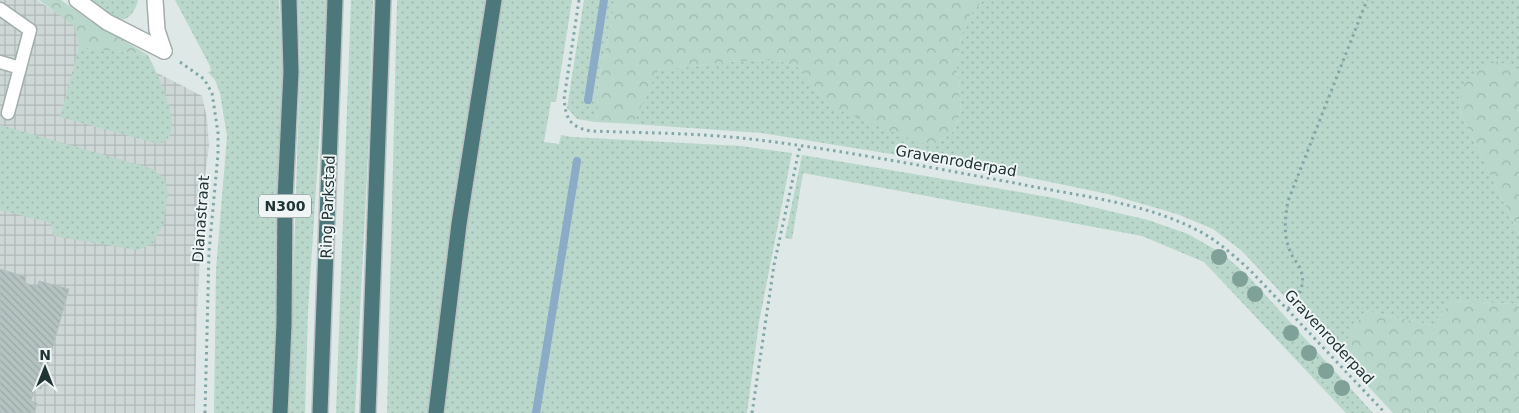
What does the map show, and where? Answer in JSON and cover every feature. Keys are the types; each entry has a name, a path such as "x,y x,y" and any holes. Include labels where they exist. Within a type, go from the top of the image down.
{"highway":[{"name":"N300","path":"280,413 284,324 285,199 291,72 289,0"},
{"name":"Ring Parkstad","path":"320,413 335,0"},
{"path":"368,413 383,0"},
{"path":"436,413 459,224 494,0"}],"street":[{"path":"77,0 108,22 164,51"},
{"path":"155,0 157,30 164,51"}],"lane":[{"path":"0,9 30,30 8,113"},
{"path":"0,62 20,68"}],"path":[{"name":"Gravenroderpad","path":"579,0 564,99 565,112 568,120 574,126 590,131 703,136 800,146 949,171 1106,201 1176,221 1197,230 1230,252 1268,288 1385,413"},
{"path":"1288,309 1300,295 1302,282 1300,268 1290,251 1286,237 1284,221 1288,201 1367,0"},
{"name":"Dianastraat","path":"164,51 204,79 212,93 216,108 218,154 209,252 205,413"},
{"path":"752,413 774,265 800,146"}],"shaded area":[{"path":"0,0 37,0 113,50 202,96 207,118 209,146 204,184 197,313 195,413 0,413"}],"green space":[{"path":"39,0 61,0 89,20 148,55 79,47 74,26"},
{"path":"89,0 138,0 132,13 124,20 120,20"},
{"path":"175,0 279,0 283,70 278,325 274,413 214,413 216,270 227,136 220,93 215,80 208,72 211,71 210,66"},
{"path":"298,0 327,0 327,20 308,311 305,413 289,413 300,65"},
{"path":"351,0 373,0 369,134 355,413 336,413"},
{"path":"397,0 486,0 452,225 429,413 387,413"},
{"path":"500,0 572,0 556,102 551,102 544,142 559,144 561,135 741,146 792,153 759,322 747,413 443,413 464,233"},
{"path":"584,0 614,0 612,21 599,77 596,122 577,119 567,108"},
{"path":"614,0 983,0 970,15 961,37 957,68 961,110 954,131 939,141 934,148 828,106 798,67 776,60 726,62 658,70 633,124 596,122 599,77 612,21"},
{"path":"983,0 1519,0 1519,73 1498,61 1460,112 1519,234 1519,304 1452,301 1432,325 1365,311 1338,354 1242,251 1213,229 1177,214 1108,194 996,171 762,133 633,124 657,70 726,62 776,60 798,67 828,106 939,141 954,131 961,110 957,68 961,36 970,15"},
{"path":"79,47 148,55 168,103 171,129 168,139 159,144 60,117"},
{"path":"1498,61 1519,73 1519,234 1460,112 1460,89 1477,69"},
{"path":"0,125 153,169 164,178 168,192 163,225 153,243 138,250 54,236 51,223 0,210"},
{"path":"802,155 1054,198 1148,220 1188,234 1223,254 1249,277 1373,413 1346,413 1204,262 1142,236 803,173 792,239 785,238"},
{"path":"1452,301 1519,304 1519,413 1393,413 1338,354 1365,311 1432,325"}],"building":[{"path":"0,269 26,277 25,283 37,287 39,281 69,289 41,389 35,387 31,401 37,403 34,413 0,413"}],"waterway":[{"path":"588,100 604,0"},
{"path":"536,413 577,161"}]}
